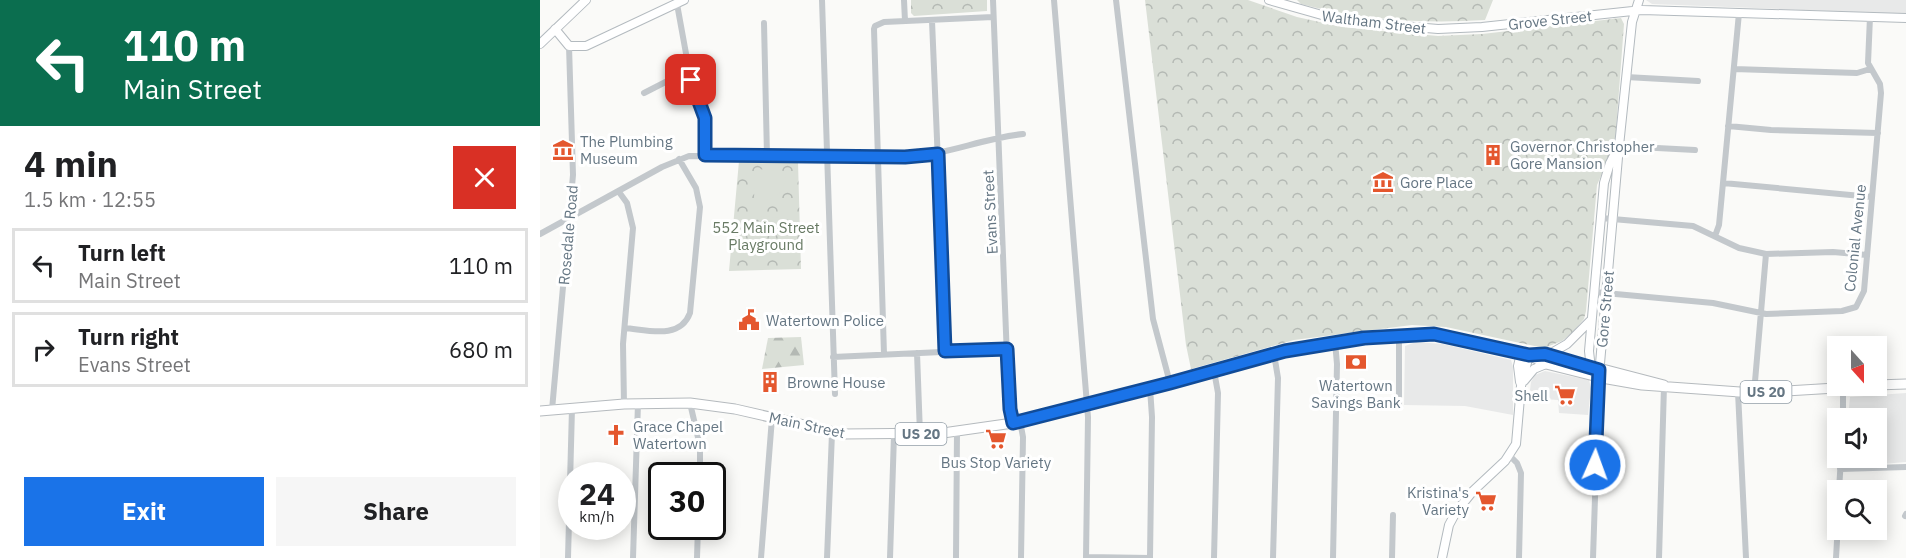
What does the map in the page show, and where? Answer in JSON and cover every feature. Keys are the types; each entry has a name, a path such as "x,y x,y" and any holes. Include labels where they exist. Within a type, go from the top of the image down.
{"main road":[{"name":"Main Street","path":"540,411 638,403 690,403 772,418 832,433 894,435 957,432 1016,422 1086,405 1274,354 1335,342 1399,335 1445,335 1664,385 1754,393 1827,388"},
{"path":"1887,385 1906,384"}],"street":[{"path":"540,44 586,0"},
{"path":"822,0 835,394"},
{"path":"904,0 905,21"},
{"name":"Evans Street","path":"993,0 1010,409 1023,437 1021,558"},
{"path":"1054,0 1088,424 1086,557 1150,558 1152,417 1150,388"},
{"path":"1116,0 1153,319 1170,383"},
{"name":"Waltham Street","path":"1271,0 1310,14 1354,22 1438,29 1482,27"},
{"name":"Gore Street","path":"1596,371 1607,293 1626,77 1635,10 1639,0"},
{"path":"555,29 569,46 594,44 681,2 688,70 705,118 705,155"},
{"name":"Grove Street","path":"1482,27 1635,10 1906,18"},
{"path":"1715,236 1719,225 1739,13"},
{"path":"884,354 874,29 879,23 993,17"},
{"name":"Colonial Avenue","path":"1594,292 1719,304 1760,314 1842,311 1856,307 1864,291 1881,89 1870,69 1867,57 1870,17"},
{"path":"932,21 945,351"},
{"path":"764,23 767,156"},
{"name":"Rosedale Road","path":"552,410 570,219 573,161 569,46"},
{"path":"1734,69 1857,73 1870,69"},
{"path":"644,93 688,70"},
{"path":"1626,77 1698,81"},
{"path":"1728,126 1781,131 1878,133"},
{"path":"540,234 680,159 705,155 878,157 938,154 998,137 1023,134"},
{"path":"1619,146 1695,150"},
{"name":"Gore Street","path":"1596,371 1592,318 1601,218 1606,172 1619,146"},
{"path":"625,328 671,331 681,326 690,313 700,207 696,188 680,159"},
{"path":"1723,183 1872,197"},
{"path":"619,192 627,203 633,228 622,371 624,404"},
{"path":"1601,218 1693,226 1739,248 1766,254 1833,252 1867,255"},
{"path":"1754,393 1766,254"},
{"path":"1521,386 1534,369 1582,331 1592,318"},
{"path":"1398,403 1399,335"},
{"path":"1333,558 1337,363 1335,342"},
{"path":"833,357 1007,349"},
{"path":"917,353 920,434"},
{"path":"1274,354 1278,378 1274,558"},
{"path":"1442,558 1449,525 1456,512 1510,456 1518,438 1525,354"},
{"path":"1214,371 1218,393 1214,558"},
{"path":"1593,558 1596,371"},
{"path":"1659,558 1664,385"},
{"path":"1738,392 1746,558"},
{"path":"633,558 638,403"},
{"path":"690,403 700,446 700,462"},
{"path":"568,558 572,408"},
{"path":"761,558 772,418"},
{"path":"956,558 957,432"},
{"path":"826,558 832,433"},
{"path":"890,558 894,435"},
{"path":"1510,456 1517,463 1521,474 1519,558"},
{"path":"1839,480 1840,469 1906,467"},
{"path":"1392,558 1394,514"},
{"path":"697,558 698,540"},
{"path":"1836,558 1837,540"}],"shaded area":[{"path":"1646,0 1906,0 1906,14 1652,4"},
{"path":"1416,342 1443,344 1511,360 1513,415 1465,406 1404,405 1405,346"},
{"path":"1545,371 1589,380 1591,388 1588,415 1559,413 1558,400 1529,398 1531,382 1535,375"},
{"path":"1906,393 1906,462 1887,464 1887,408 1849,408 1850,397"}],"green space":[{"path":"911,0 987,0 987,11 914,16 911,13"},
{"name":"Gore Place","path":"1145,0 1248,0 1297,17 1342,27 1438,36 1482,34 1621,18 1624,24 1615,144 1597,185 1584,319 1562,341 1544,348 1446,327 1412,325 1294,340 1191,369 1186,345"},
{"path":"1297,0 1493,0 1485,20 1439,21 1393,20 1346,14 1301,4"},
{"name":"552 Main Street Playground","path":"739,161 798,162 801,269 729,271"},
{"path":"755,169 786,171 782,191 768,199 754,200"},
{"path":"759,216 780,218 779,235 757,233"},
{"path":"801,337 804,365 762,369 768,338"}],"place":[{"name":"The Plumbing Museum","path":"563,150"},
{"name":"Governor Christopher Gore Mansion","path":"1493,155"},
{"name":"Gore Place","path":"1383,182"},
{"name":"Watertown Police","path":"749,320"},
{"name":"Watertown Savings Bank","path":"1356,362"},
{"name":"Browne House","path":"770,382"},
{"name":"Shell","path":"1565,395"},
{"name":"Grace Chapel Watertown","path":"616,435"},
{"name":"Bus Stop Variety","path":"996,439"},
{"name":"Kristina's Variety","path":"1486,501"}],"route":[{"path":"691,80 705,118 705,155 905,157 938,154 945,351 1007,349 1010,409 1013,423 1198,376 1290,349 1364,338 1412,334 1445,335 1529,355 1545,354 1599,370 1595,465"}]}
